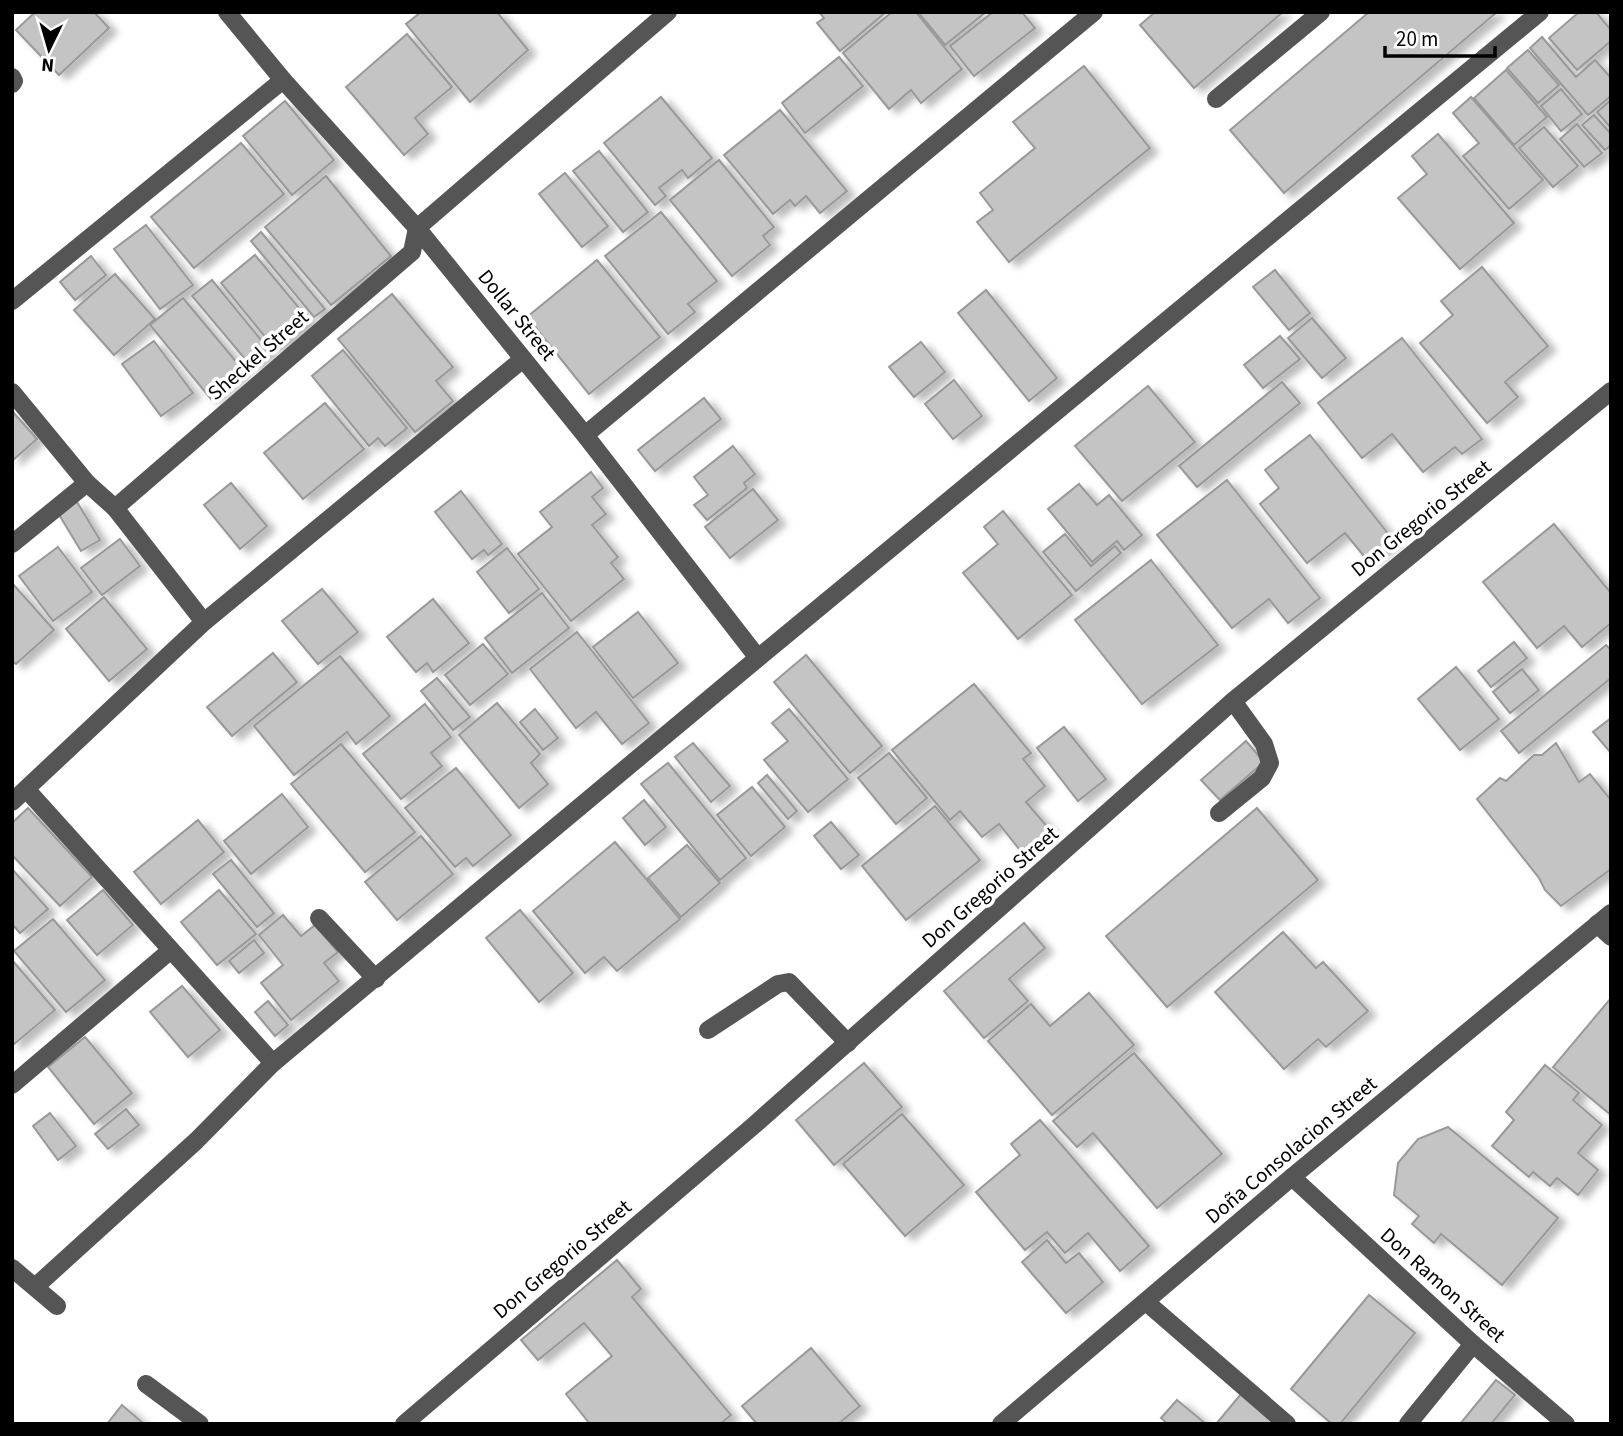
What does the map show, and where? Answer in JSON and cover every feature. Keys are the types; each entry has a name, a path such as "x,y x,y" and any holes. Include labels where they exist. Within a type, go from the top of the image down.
{"street":[{"name":"Dollar Street","path":"227,12 283,80 417,228 585,435 758,658"},
{"path":"417,228 668,12"},
{"path":"585,435 1094,12"},
{"path":"1216,99 1321,12"},
{"path":"35,1287 196,1141 273,1063 1540,12"},
{"path":"12,77 15,82 12,84"},
{"path":"12,301 283,80"},
{"name":"Sheckel Street","path":"115,508 412,252 417,228"},
{"path":"12,802 204,622 523,359"},
{"path":"12,391 86,484 115,508 204,622"},
{"name":"Don Gregorio Street","path":"404,1424 848,1043 1233,701 1611,391"},
{"path":"12,544 86,484"},
{"path":"1219,813 1262,778 1270,763 1264,744 1233,701"},
{"path":"27,790 273,1063"},
{"path":"319,918 376,979"},
{"path":"1604,918 1611,937"},
{"name":"Doña Consolacion Street","path":"1001,1424 1292,1177 1604,918"},
{"path":"12,1085 171,950"},
{"path":"708,1030 778,984 789,982 848,1043"},
{"name":"Don Ramon Street","path":"1292,1177 1473,1344 1566,1424"},
{"path":"12,1268 57,1306"},
{"path":"1146,1302 1287,1424"},
{"path":"1408,1424 1473,1344"},
{"path":"146,1384 200,1424"}],"building":[{"path":"35,12 94,12 109,28 59,75 16,30"},
{"path":"421,12 497,12 528,50 470,102 406,24"},
{"path":"819,12 886,12 840,51 817,23 824,18"},
{"path":"892,12 916,12 962,69 921,103 911,90 889,109 843,53"},
{"path":"918,12 986,12 945,45"},
{"path":"993,12 1022,12 1035,28 974,76 950,46"},
{"path":"1155,12 1283,12 1194,88 1140,25"},
{"path":"1369,12 1497,12 1284,193 1230,130"},
{"path":"1579,12 1596,12 1611,30 1611,41 1577,70 1549,38"},
{"path":"407,34 452,87 415,118 428,134 404,155 346,87"},
{"path":"1542,37 1576,77 1595,60 1611,78 1611,96 1588,115 1530,48"},
{"path":"1528,50 1559,85 1538,103 1507,68"},
{"path":"839,57 863,86 805,133 782,103"},
{"path":"1084,66 1150,148 1009,262 977,222 993,210 980,193 1035,148 1013,122"},
{"path":"1506,70 1547,117 1514,145 1474,98"},
{"path":"1561,89 1582,114 1561,131 1541,106"},
{"path":"661,97 712,158 688,178 682,170 659,188 666,196 655,205 604,143"},
{"path":"1471,97 1543,180 1509,209 1463,156 1479,143 1453,113"},
{"path":"1611,100 1611,128 1597,112"},
{"path":"285,101 334,160 292,195 243,136"},
{"path":"780,110 847,191 820,213 806,196 795,206 790,200 773,214 724,155"},
{"path":"1594,115 1611,134 1611,145 1605,150 1582,125"},
{"path":"1577,124 1602,153 1584,167 1560,139"},
{"path":"1544,127 1578,166 1553,187 1519,148"},
{"path":"1438,134 1514,223 1460,269 1398,198 1427,174 1412,156"},
{"path":"241,143 284,194 194,268 151,217"},
{"path":"599,151 648,212 623,232 573,171"},
{"path":"719,160 774,227 763,236 770,245 732,276 670,200"},
{"path":"565,173 608,226 582,247 539,194"},
{"path":"326,176 391,256 331,305 265,227"},
{"path":"661,212 717,281 688,304 695,312 668,334 605,256"},
{"path":"146,225 193,285 160,309 114,249"},
{"path":"261,232 325,309 314,317 251,241"},
{"path":"255,255 310,321 275,349 221,283"},
{"path":"91,256 106,275 75,300 60,282"},
{"path":"597,260 660,337 589,394 527,317"},
{"path":"1482,267 1548,346 1505,382 1518,397 1487,423 1420,343 1453,315 1441,301"},
{"path":"1275,270 1310,313 1289,330 1253,287"},
{"path":"115,274 155,319 114,355 74,310"},
{"path":"212,280 270,351 251,366 192,296"},
{"path":"986,290 1057,378 1029,401 958,313"},
{"path":"392,294 453,367 436,381 453,401 415,432 338,339"},
{"path":"183,298 244,371 211,399 150,325"},
{"path":"1312,318 1346,358 1322,378 1288,338"},
{"path":"1280,336 1300,359 1263,388 1244,365"},
{"path":"1402,338 1482,439 1462,454 1455,447 1423,472 1392,434 1362,458 1318,403"},
{"path":"154,341 193,393 161,416 122,364"},
{"path":"921,342 945,372 914,397 889,367"},
{"path":"343,350 407,428 385,446 378,438 369,446 312,376"},
{"path":"954,380 982,416 953,439 925,404"},
{"path":"1282,382 1300,403 1197,487 1179,466"},
{"path":"1148,386 1195,442 1122,501 1075,446"},
{"path":"704,398 721,419 655,471 638,450"},
{"path":"325,403 364,449 303,499 264,453"},
{"path":"12,411 37,439 12,461"},
{"path":"1310,435 1394,541 1368,561 1345,533 1307,563 1260,504 1279,488 1265,470"},
{"path":"733,446 755,474 744,483 747,488 707,520 694,505 708,495 694,477"},
{"path":"591,472 603,488 592,497 606,514 592,525 618,557 611,563 624,579 571,621 518,554 552,527 540,512"},
{"path":"1227,480 1320,598 1288,623 1269,599 1232,628 1157,535"},
{"path":"231,483 267,526 240,549 204,505"},
{"path":"1079,484 1097,505 1109,495 1142,535 1124,550 1117,541 1092,562 1048,509"},
{"path":"753,489 778,520 730,558 705,527"},
{"path":"461,491 502,544 488,555 484,550 472,559 435,512"},
{"path":"77,502 100,540 81,551 58,513"},
{"path":"1003,511 1072,595 1018,639 963,573 998,544 984,527"},
{"path":"1554,524 1611,593 1611,623 1582,647 1564,626 1537,648 1483,582"},
{"path":"1065,534 1091,566 1115,546 1121,553 1076,591 1043,552"},
{"path":"120,539 140,566 102,595 81,568"},
{"path":"58,547 92,592 53,621 19,576"},
{"path":"507,548 539,589 509,613 477,572"},
{"path":"1151,560 1218,645 1142,704 1075,620"},
{"path":"12,583 54,630 16,664 12,661"},
{"path":"322,589 358,632 318,664 282,621"},
{"path":"542,593 569,628 512,673 485,638"},
{"path":"104,597 147,649 109,681 66,629"},
{"path":"433,599 469,643 433,672 427,663 416,672 387,637"},
{"path":"638,612 678,663 633,698 593,647"},
{"path":"577,632 649,723 622,744 596,712 576,728 530,669"},
{"path":"1514,642 1527,658 1491,687 1478,671"},
{"path":"483,644 508,674 470,705 445,675"},
{"path":"1606,645 1611,650 1611,678 1519,753 1501,731"},
{"path":"273,653 297,682 232,736 207,707"},
{"path":"806,655 882,746 850,773 774,682"},
{"path":"340,656 390,716 356,744 347,732 294,775 254,726"},
{"path":"1456,667 1499,719 1460,750 1418,699"},
{"path":"1522,669 1539,690 1510,713 1493,692"},
{"path":"437,678 470,717 453,730 421,691"},
{"path":"974,684 1031,753 1023,759 1045,786 1026,802 1051,831 1023,854 999,824 982,837 960,811 950,820 892,750"},
{"path":"497,703 540,754 531,763 548,784 519,808 459,735"},
{"path":"425,704 451,737 431,753 442,766 401,799 363,754"},
{"path":"535,709 558,738 543,750 520,722"},
{"path":"789,709 848,779 808,812 764,760 788,741 772,723"},
{"path":"1611,718 1611,753 1593,732"},
{"path":"1064,727 1106,779 1078,801 1037,748"},
{"path":"1246,741 1264,762 1220,800 1201,780"},
{"path":"693,743 730,786 711,802 675,757"},
{"path":"1556,743 1579,782 1590,774 1611,800 1611,869 1561,906 1545,890 1539,878 1477,799 1500,778 1506,781 1534,755 1542,755"},
{"path":"341,744 415,832 365,872 291,784"},
{"path":"889,753 927,798 896,824 858,778"},
{"path":"668,763 746,858 720,880 641,784"},
{"path":"456,768 511,835 473,866 466,858 455,867 405,808"},
{"path":"767,775 797,811 788,819 758,783"},
{"path":"752,787 785,827 751,856 717,815"},
{"path":"282,794 308,827 251,874 224,841"},
{"path":"644,800 666,827 645,845 623,818"},
{"path":"935,806 980,860 906,920 862,866"},
{"path":"28,808 92,877 60,906 12,855 12,823"},
{"path":"1257,808 1318,880 1167,1007 1106,936"},
{"path":"198,820 224,852 161,904 134,872"},
{"path":"831,822 859,855 841,869 814,836"},
{"path":"421,836 453,874 397,920 365,882"},
{"path":"615,842 680,919 617,971 604,957 585,973 533,911"},
{"path":"687,845 720,883 681,917 648,878"},
{"path":"231,860 274,913 257,927 213,874"},
{"path":"12,869 48,909 20,933 12,924"},
{"path":"103,890 133,925 97,955 67,920"},
{"path":"219,890 256,934 217,965 181,922"},
{"path":"520,910 573,973 539,1002 486,938"},
{"path":"283,915 301,936 315,925 338,952 324,963 339,981 291,1020 261,983 283,965 259,935"},
{"path":"53,919 105,980 66,1012 14,951"},
{"path":"1024,923 1045,948 1009,979 1028,1001 984,1038 944,991"},
{"path":"1283,932 1316,968 1323,962 1368,1011 1326,1047 1318,1039 1284,1069 1215,992"},
{"path":"254,940 264,953 239,973 229,961"},
{"path":"12,960 55,1010 13,1045 12,1044"},
{"path":"182,986 220,1030 188,1057 150,1012"},
{"path":"1089,993 1134,1045 1052,1115 988,1041 1031,1004 1050,1026"},
{"path":"1611,998 1611,1115 1553,1067"},
{"path":"268,1001 288,1025 275,1036 255,1012"},
{"path":"85,1037 132,1093 94,1124 48,1067"},
{"path":"1134,1053 1222,1154 1157,1208 1093,1133 1077,1147 1053,1121"},
{"path":"864,1063 902,1107 834,1165 796,1120"},
{"path":"1545,1065 1579,1093 1573,1100 1602,1125 1578,1153 1598,1170 1578,1195 1557,1178 1550,1186 1533,1172 1529,1177 1492,1146 1514,1120 1506,1112"},
{"path":"126,1109 139,1125 108,1149 95,1134"},
{"path":"50,1113 76,1146 58,1160 33,1126"},
{"path":"902,1114 964,1185 905,1236 843,1164"},
{"path":"1040,1120 1149,1246 1120,1271 1088,1233 1065,1253 1047,1232 1025,1250 976,1192 1020,1155 1011,1144"},
{"path":"1448,1127 1558,1218 1502,1285 1441,1234 1434,1243 1412,1224 1419,1216 1394,1195 1398,1163 1418,1139"},
{"path":"1047,1240 1066,1263 1079,1253 1103,1282 1066,1313 1022,1262"},
{"path":"617,1260 641,1289 632,1297 731,1415 720,1424 590,1424 566,1394 612,1356 584,1323 538,1360 521,1340"},
{"path":"1369,1295 1415,1333 1340,1424 1332,1424 1291,1389"},
{"path":"811,1348 860,1406 838,1424 757,1424 742,1406"},
{"path":"1496,1380 1515,1395 1491,1424 1460,1424"},
{"path":"1241,1394 1277,1424 1216,1424"},
{"path":"1177,1400 1206,1424 1168,1424 1161,1418"},
{"path":"122,1405 144,1424 107,1424"}]}
